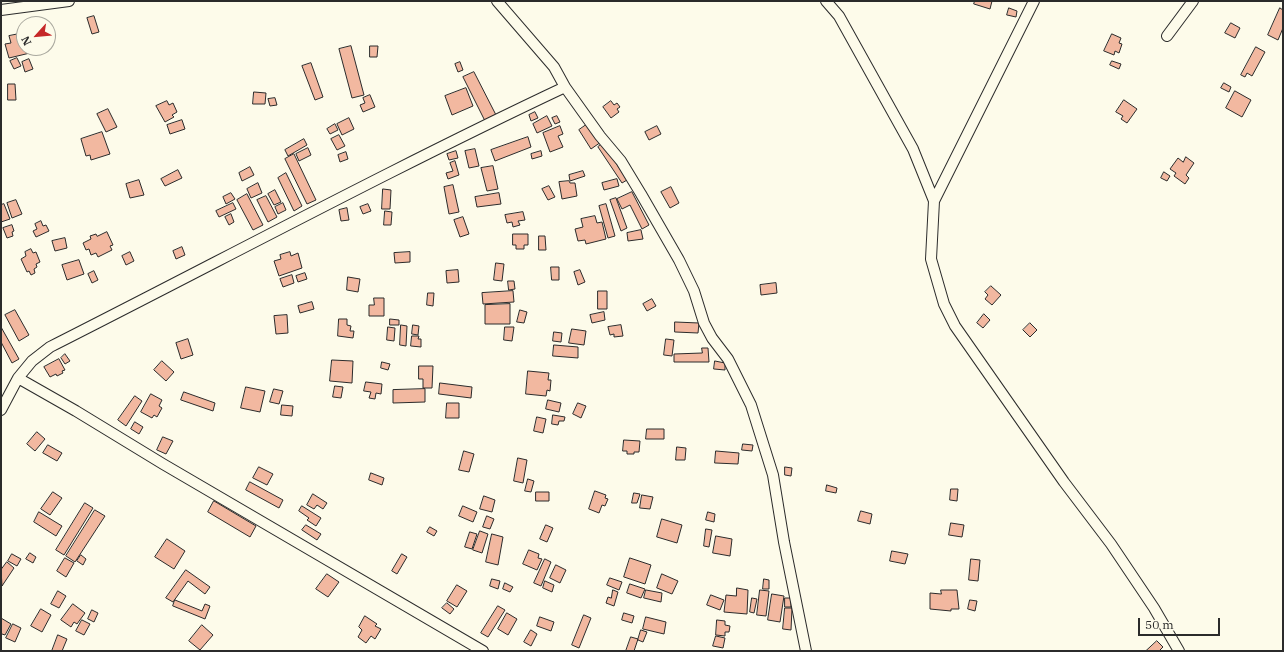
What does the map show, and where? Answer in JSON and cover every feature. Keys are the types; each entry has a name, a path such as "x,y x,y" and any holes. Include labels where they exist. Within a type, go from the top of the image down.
{"street":[{"path":"1,10 69,1"},
{"path":"497,1 554,66 565,87 600,136 621,161 679,260 694,291 704,323 712,338 728,359 751,404 773,475 784,542 806,651"},
{"path":"826,1 839,16 913,149 934,201 932,259 944,304 955,326 1064,482 1111,544 1154,608 1179,651"},
{"path":"934,201 1034,1"},
{"path":"1167,36 1193,1"},
{"path":"1,410 18,378 32,361 50,347 362,186 477,128 565,87"},
{"path":"18,378 484,651"}],"building":[{"path":"975,1 992,1 990,9 974,4"},
{"path":"1009,8 1017,11 1016,17 1007,15"},
{"path":"1280,8 1283,10 1283,28 1278,40 1268,35"},
{"path":"94,16 99,32 92,34 87,18"},
{"path":"1231,23 1240,28 1235,38 1225,33"},
{"path":"1112,34 1121,38 1119,43 1122,44 1119,53 1115,51 1114,55 1104,51"},
{"path":"16,35 16,56 17,56 9,58 5,44 11,43 9,36"},
{"path":"351,46 364,95 352,98 339,49"},
{"path":"370,46 378,46 377,57 370,57"},
{"path":"1256,47 1265,52 1252,76 1247,73 1245,77 1241,75"},
{"path":"17,58 21,66 14,69 10,61"},
{"path":"29,59 33,69 25,72 22,62"},
{"path":"1112,61 1121,64 1119,69 1110,65"},
{"path":"460,62 463,70 458,72 455,64"},
{"path":"311,63 323,97 315,100 302,66"},
{"path":"474,72 496,115 485,121 463,77"},
{"path":"1224,83 1231,87 1229,92 1221,88"},
{"path":"8,84 15,84 16,100 8,100"},
{"path":"466,88 473,106 452,115 445,96"},
{"path":"1235,91 1251,100 1242,117 1226,108"},
{"path":"254,92 266,93 265,104 253,104"},
{"path":"370,95 375,107 363,112 360,105 365,103 363,98"},
{"path":"275,98 277,105 270,106 268,99"},
{"path":"1124,100 1137,109 1127,123 1121,119 1123,116 1116,112"},
{"path":"167,101 169,105 173,103 177,112 172,115 174,117 165,122 156,106"},
{"path":"611,101 614,105 617,103 620,107 617,109 619,112 611,118 603,107"},
{"path":"108,109 117,127 106,132 97,114"},
{"path":"535,112 538,118 531,121 529,115"},
{"path":"547,116 552,126 537,133 533,124"},
{"path":"557,116 560,122 555,124 552,118"},
{"path":"349,118 354,129 342,135 337,124"},
{"path":"182,120 185,129 170,134 167,125"},
{"path":"589,123 601,142 591,149 579,130"},
{"path":"335,124 338,130 330,134 327,129"},
{"path":"560,126 563,134 558,136 563,147 550,152 543,133"},
{"path":"657,126 661,134 649,140 645,132"},
{"path":"102,132 110,154 91,160 90,155 86,156 81,139"},
{"path":"339,135 345,146 337,150 331,139"},
{"path":"528,137 531,147 495,161 491,150"},
{"path":"304,139 307,145 288,156 285,150"},
{"path":"603,143 627,180 622,183 598,147"},
{"path":"308,148 311,155 299,161 296,154"},
{"path":"475,149 479,166 469,168 465,151"},
{"path":"456,151 458,158 449,160 447,154"},
{"path":"541,151 542,156 532,159 531,154"},
{"path":"346,152 348,159 340,162 338,155"},
{"path":"294,154 316,200 307,204 285,159"},
{"path":"1186,157 1194,163 1186,175 1189,178 1185,184 1174,176 1176,173 1170,169 1178,158 1183,162"},
{"path":"455,161 459,175 448,179 446,173 453,171 450,163"},
{"path":"493,166 498,189 487,191 481,168"},
{"path":"250,167 254,175 242,181 239,173"},
{"path":"178,170 182,178 165,186 161,179"},
{"path":"583,171 585,176 570,181 569,175"},
{"path":"1164,172 1170,176 1167,181 1161,178"},
{"path":"286,173 302,206 294,211 278,178"},
{"path":"617,179 619,186 604,190 602,183"},
{"path":"139,180 144,195 130,198 126,184"},
{"path":"569,181 570,183 575,183 577,196 562,199 559,182"},
{"path":"258,183 262,193 251,198 247,189"},
{"path":"453,185 459,212 449,214 444,187"},
{"path":"549,186 555,197 548,200 542,189"},
{"path":"671,187 679,203 670,208 661,192"},
{"path":"383,189 391,190 390,209 382,209"},
{"path":"275,190 281,202 274,205 268,194"},
{"path":"632,192 649,225 642,229 630,205 622,209 617,199"},
{"path":"231,193 235,199 226,204 223,197"},
{"path":"499,193 501,204 477,207 475,197"},
{"path":"247,194 263,225 253,230 237,200"},
{"path":"266,196 277,217 268,222 257,200"},
{"path":"616,198 627,228 621,231 610,200"},
{"path":"16,200 22,214 12,218 7,203"},
{"path":"233,203 236,209 219,217 216,211"},
{"path":"283,203 286,210 278,214 275,207"},
{"path":"4,204 10,219 1,222 1,205"},
{"path":"368,204 371,211 363,214 360,207"},
{"path":"606,204 615,236 608,238 599,206"},
{"path":"347,208 349,220 341,221 339,210"},
{"path":"385,211 392,212 391,225 384,225"},
{"path":"523,212 525,220 518,221 520,225 513,227 512,222 507,223 505,215"},
{"path":"231,214 234,222 229,225 225,217"},
{"path":"595,216 597,223 602,222 606,239 586,244 585,240 578,241 575,229 583,227 581,219"},
{"path":"463,217 469,234 460,237 454,220"},
{"path":"41,221 43,226 46,225 49,231 36,237 33,231 37,229 35,224"},
{"path":"12,225 14,231 12,232 13,236 7,238 3,228"},
{"path":"641,230 643,239 628,241 627,233"},
{"path":"107,232 113,245 110,246 112,250 98,257 96,253 91,255 89,249 86,250 83,243 91,239 90,236 96,234 97,236"},
{"path":"513,234 528,234 528,245 524,245 524,249 516,249 516,245 513,245"},
{"path":"539,236 545,236 546,250 539,250"},
{"path":"65,238 67,248 55,251 52,241"},
{"path":"182,247 185,255 176,259 173,251"},
{"path":"31,249 33,253 36,252 40,262 36,264 37,267 34,269 35,273 31,275 29,271 27,272 21,259 26,256 25,252"},
{"path":"130,252 134,261 126,265 122,256"},
{"path":"290,252 291,256 298,253 302,268 279,276 274,261 281,259 280,255"},
{"path":"410,252 410,262 395,263 394,253"},
{"path":"79,260 84,274 67,280 62,265"},
{"path":"496,263 504,264 502,281 494,280"},
{"path":"551,267 559,267 559,280 552,280"},
{"path":"458,270 459,282 447,283 446,271"},
{"path":"580,270 585,282 578,285 574,272"},
{"path":"94,271 98,280 92,283 88,274"},
{"path":"305,273 307,279 298,282 296,276"},
{"path":"292,275 294,283 283,287 280,279"},
{"path":"348,277 360,279 358,292 347,290"},
{"path":"508,281 514,281 515,289 509,290"},
{"path":"776,283 777,293 761,295 760,285"},
{"path":"991,286 1001,295 992,305 985,299 988,295 985,292"},
{"path":"513,291 514,302 483,304 482,293"},
{"path":"598,291 607,291 607,309 598,309"},
{"path":"428,293 434,293 433,306 427,305"},
{"path":"374,298 384,298 384,316 369,316 369,305 374,305"},
{"path":"652,299 656,306 647,311 643,304"},
{"path":"312,302 314,309 300,313 298,306"},
{"path":"510,304 510,324 485,324 485,305"},
{"path":"15,310 29,335 19,341 5,315"},
{"path":"520,310 527,312 524,323 517,322"},
{"path":"604,312 605,320 592,323 590,315"},
{"path":"984,314 990,320 983,328 977,323"},
{"path":"287,315 288,333 276,334 274,316"},
{"path":"339,319 347,319 347,325 351,326 350,331 354,331 353,338 338,336"},
{"path":"390,319 399,320 399,325 390,325"},
{"path":"675,322 699,323 698,333 675,332"},
{"path":"1030,323 1037,330 1030,337 1023,330"},
{"path":"401,325 407,326 406,346 400,345"},
{"path":"413,325 419,326 418,335 412,334"},
{"path":"621,325 623,336 614,337 614,334 610,335 608,327"},
{"path":"1,327 19,359 12,363 1,342"},
{"path":"388,327 395,328 394,341 387,340"},
{"path":"505,327 514,327 512,341 504,340"},
{"path":"572,329 586,331 584,345 569,343"},
{"path":"554,332 562,333 561,342 553,341"},
{"path":"412,336 419,336 418,339 421,339 421,347 411,346"},
{"path":"188,339 193,355 181,359 176,343"},
{"path":"666,339 674,340 672,356 664,355"},
{"path":"554,345 578,347 578,358 553,356"},
{"path":"702,348 708,348 709,362 674,362 674,354 702,353"},
{"path":"65,354 70,361 65,364 61,358"},
{"path":"59,359 65,370 57,376 56,374 50,377 44,367"},
{"path":"332,360 353,361 352,383 330,381"},
{"path":"162,361 174,372 166,381 154,370"},
{"path":"715,361 725,363 725,370 714,369"},
{"path":"382,362 390,364 388,370 381,368"},
{"path":"419,366 433,366 432,388 423,388 423,379 419,379"},
{"path":"528,371 549,373 548,380 551,380 550,391 547,390 546,396 526,394"},
{"path":"366,382 382,384 381,394 376,393 375,399 369,398 371,392 364,391"},
{"path":"440,383 472,387 471,398 439,394"},
{"path":"335,386 343,387 341,398 333,397"},
{"path":"246,387 265,391 260,412 241,408"},
{"path":"274,389 283,391 279,404 270,402"},
{"path":"425,389 425,402 393,403 393,390"},
{"path":"184,392 215,403 213,411 181,400"},
{"path":"151,394 162,400 159,406 162,408 157,417 154,415 152,418 141,412"},
{"path":"135,396 142,401 126,426 118,420"},
{"path":"548,400 561,403 559,412 546,409"},
{"path":"447,403 459,403 459,418 446,418"},
{"path":"578,403 586,406 581,418 573,414"},
{"path":"282,405 293,406 292,416 281,415"},
{"path":"553,415 565,417 564,421 559,421 558,425 552,424"},
{"path":"537,417 546,419 543,433 534,431"},
{"path":"135,422 143,427 139,434 131,429"},
{"path":"647,429 664,429 664,439 646,439"},
{"path":"37,432 45,439 35,451 27,444"},
{"path":"163,437 173,441 166,454 157,450"},
{"path":"624,440 640,441 639,452 627,454 627,451 623,451"},
{"path":"743,444 753,445 752,451 742,450"},
{"path":"48,445 62,453 57,461 43,453"},
{"path":"677,447 686,448 685,460 676,460"},
{"path":"464,451 474,454 469,472 459,470"},
{"path":"716,451 739,453 738,464 715,463"},
{"path":"518,458 527,460 523,483 514,481"},
{"path":"259,467 273,474 267,485 253,478"},
{"path":"785,467 792,468 791,476 785,475"},
{"path":"371,473 384,478 382,485 369,480"},
{"path":"528,479 534,481 531,492 525,491"},
{"path":"250,482 283,500 279,508 246,490"},
{"path":"827,485 837,488 836,493 826,491"},
{"path":"951,489 958,489 957,501 950,500"},
{"path":"595,491 606,495 605,498 608,499 605,506 602,505 599,513 589,509"},
{"path":"53,492 62,498 50,515 41,509"},
{"path":"536,492 549,492 549,501 536,501"},
{"path":"634,493 640,494 637,503 632,503"},
{"path":"313,494 327,503 323,509 317,505 314,509 307,505"},
{"path":"642,495 653,497 650,509 640,508"},
{"path":"484,496 495,500 492,512 480,509"},
{"path":"214,501 256,526 250,537 208,512"},
{"path":"85,503 93,508 64,555 56,550"},
{"path":"302,506 321,518 316,526 307,520 309,518 299,511"},
{"path":"463,506 477,512 473,522 459,516"},
{"path":"95,510 105,516 75,562 66,556"},
{"path":"861,511 872,514 870,524 858,521"},
{"path":"39,512 62,526 56,536 34,522"},
{"path":"708,512 715,514 714,522 706,520"},
{"path":"487,516 494,519 490,529 483,527"},
{"path":"662,519 682,525 677,543 657,537"},
{"path":"951,523 964,525 962,537 949,535"},
{"path":"306,525 321,534 317,540 302,530"},
{"path":"546,525 553,528 547,542 540,539"},
{"path":"430,527 437,531 434,536 427,532"},
{"path":"706,529 712,530 709,547 704,546"},
{"path":"480,531 488,534 482,553 473,550"},
{"path":"470,532 477,534 472,549 465,547"},
{"path":"492,534 503,537 498,565 486,562"},
{"path":"716,536 732,539 730,556 713,553"},
{"path":"167,539 185,551 174,569 155,557"},
{"path":"529,550 539,554 538,558 542,559 537,570 523,564"},
{"path":"892,551 908,554 905,564 890,561"},
{"path":"30,553 36,557 33,563 26,559"},
{"path":"12,554 21,559 17,566 8,561"},
{"path":"402,554 407,557 397,574 392,571"},
{"path":"81,555 86,559 83,565 77,561"},
{"path":"65,558 74,563 66,577 57,571"},
{"path":"630,558 651,565 645,584 624,577"},
{"path":"545,559 551,562 541,586 534,583"},
{"path":"971,559 980,560 978,581 969,580"},
{"path":"7,562 14,568 2,586 1,570"},
{"path":"556,565 566,570 560,583 550,578"},
{"path":"186,570 210,587 205,594 188,581 173,602 166,598"},
{"path":"327,574 339,582 328,597 316,589"},
{"path":"662,574 678,581 672,594 657,588"},
{"path":"610,578 622,582 619,590 607,585"},
{"path":"492,579 500,581 498,589 490,586"},
{"path":"764,579 769,580 769,589 763,589"},
{"path":"545,581 554,585 552,592 543,588"},
{"path":"505,583 513,587 510,592 503,589"},
{"path":"630,584 645,589 641,598 627,593"},
{"path":"457,585 467,591 457,607 447,601"},
{"path":"737,588 748,590 747,614 724,612 726,595 736,596"},
{"path":"613,590 618,592 614,606 606,603 608,597 611,598"},
{"path":"646,590 662,593 661,602 644,598"},
{"path":"760,590 769,591 766,616 757,615"},
{"path":"941,590 957,590 959,609 951,609 951,611 930,609 930,593 941,594"},
{"path":"58,591 66,596 59,608 51,604"},
{"path":"772,594 784,596 780,622 768,620"},
{"path":"711,595 724,600 720,610 707,605"},
{"path":"752,598 757,599 754,613 750,612"},
{"path":"785,598 791,598 791,607 785,607"},
{"path":"175,600 202,611 205,604 210,606 205,619 173,606"},
{"path":"970,600 977,601 975,611 968,609"},
{"path":"447,603 454,609 450,614 442,608"},
{"path":"73,604 85,613 77,624 74,622 71,627 61,620"},
{"path":"498,606 505,610 488,637 481,633"},
{"path":"785,608 792,608 791,630 783,629"},
{"path":"41,609 51,615 42,632 31,626"},
{"path":"92,610 98,613 94,622 88,619"},
{"path":"507,613 517,619 508,635 498,629"},
{"path":"624,613 634,616 632,623 622,620"},
{"path":"584,615 591,618 579,648 572,645"},
{"path":"365,616 377,624 375,626 381,629 375,639 371,636 366,643 358,637 362,630 359,627"},
{"path":"540,617 554,622 551,631 537,626"},
{"path":"646,617 666,622 664,634 643,629"},
{"path":"1,618 11,624 5,635 1,635"},
{"path":"82,620 90,624 84,635 76,631"},
{"path":"717,620 725,621 725,625 730,626 729,632 725,632 725,636 716,635"},
{"path":"13,624 21,628 15,642 6,638"},
{"path":"202,625 213,635 200,650 189,641"},
{"path":"531,630 537,634 531,646 524,642"},
{"path":"641,630 647,632 643,642 638,640"},
{"path":"58,635 67,639 62,651 52,651"},
{"path":"716,636 725,638 723,648 713,646"},
{"path":"631,637 638,639 634,651 626,651"},
{"path":"1157,641 1163,647 1159,651 1146,651"}]}
